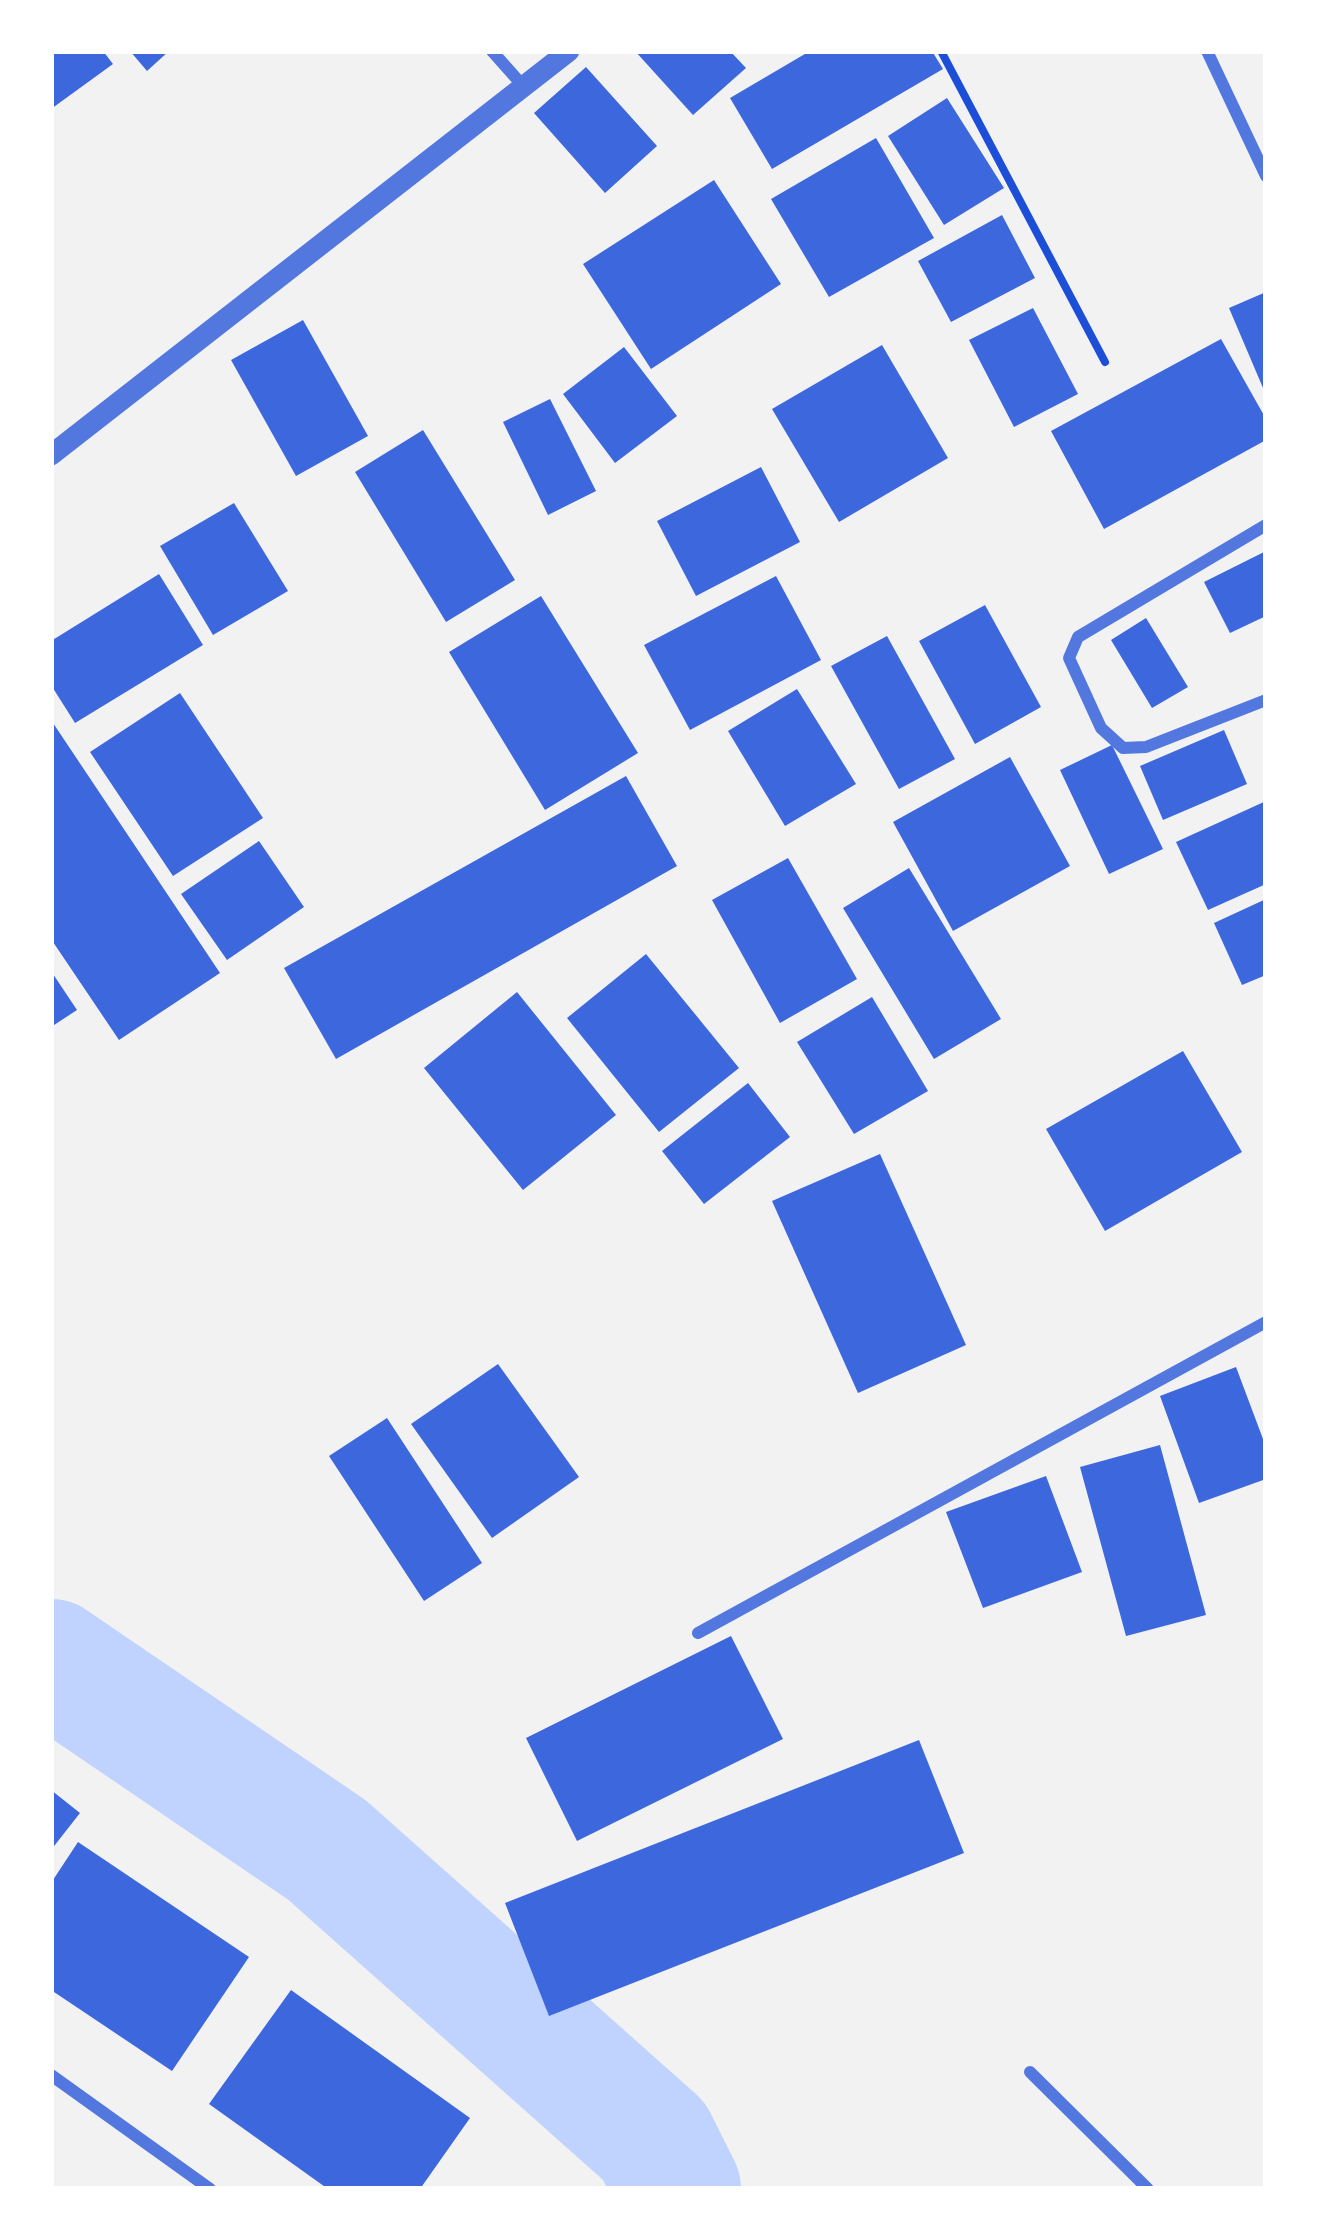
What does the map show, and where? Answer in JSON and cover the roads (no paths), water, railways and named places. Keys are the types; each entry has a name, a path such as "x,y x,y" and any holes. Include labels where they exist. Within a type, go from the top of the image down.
{"street":[{"path":"492,51 524,87"},
{"path":"51,455 569,51"},
{"path":"1207,51 1266,176"},
{"path":"1266,525 1078,637 1069,658 1101,728 1123,748 1146,747 1266,700"},
{"path":"698,1633 1266,1322"},
{"path":"1030,2072 1148,2189"},
{"path":"51,2075 210,2189"}],"waterway":[{"path":"51,1662 327,1850 654,2141 678,2189"}]}
